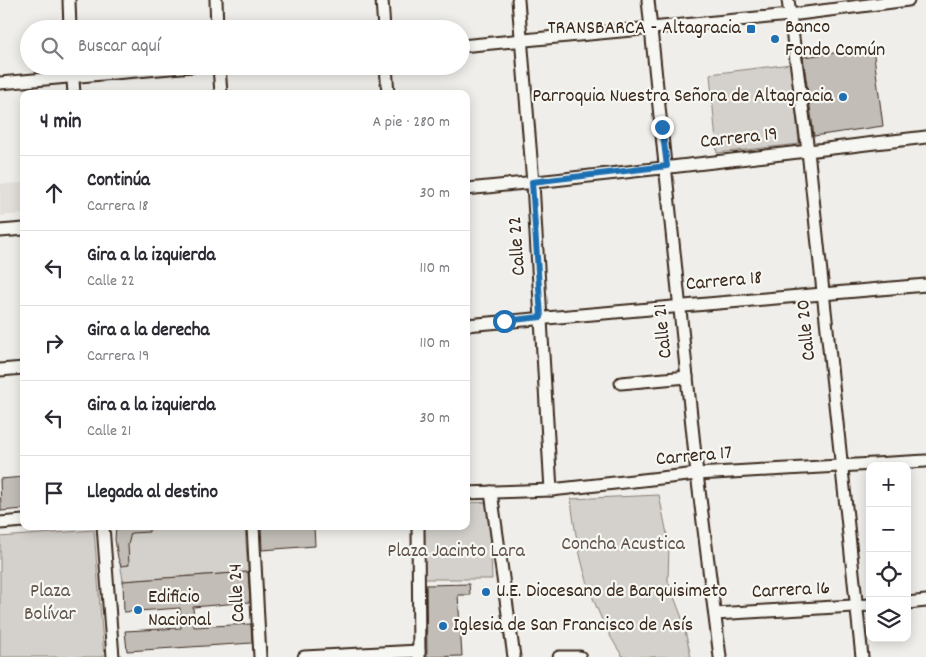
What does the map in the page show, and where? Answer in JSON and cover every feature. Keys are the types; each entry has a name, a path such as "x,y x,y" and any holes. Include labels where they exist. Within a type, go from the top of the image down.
{"street":[{"path":"69,0 70,20"},
{"path":"216,0 217,20"},
{"path":"382,0 383,20"},
{"name":"Calle 22","path":"518,0 532,182 551,490"},
{"name":"Calle 21","path":"648,0 667,166 697,474 720,657"},
{"name":"Calle 20","path":"788,0 808,151 840,465 862,657"},
{"path":"470,45 790,15 908,0"},
{"path":"0,83 49,75"},
{"path":"73,75 74,90"},
{"path":"220,75 221,90"},
{"path":"387,75 388,90"},
{"name":"Carrera 19","path":"470,189 926,137"},
{"path":"0,231 20,229"},
{"name":"Carrera 18","path":"470,324 926,284"},
{"path":"0,370 20,368"},
{"path":"622,383 687,377"},
{"name":"Carrera 17","path":"470,493 551,490 697,474 926,461"},
{"path":"491,492 514,657"},
{"path":"0,523 20,521"},
{"path":"103,530 113,657"},
{"name":"Calle 24","path":"253,530 260,657"},
{"path":"304,657 419,654 418,530"},
{"path":"911,603 926,601"},
{"name":"Carrera 16","path":"715,614 866,605"},
{"path":"559,657 580,657"}],"shaded area":[{"path":"20,183 20,214 0,216 0,184"}],"green space":[{"path":"791,64 799,144 717,153 710,74"},
{"name":"Concha Acustica","path":"659,495 669,544 668,581 682,618 691,657 623,657 602,620 587,581 577,541 571,499"},
{"name":"Plaza Jacinto Lara","path":"489,502 492,579 421,579 420,530 470,530 470,503"},
{"name":"Plaza Bolívar","path":"94,530 104,657 0,657 0,537"},
{"path":"116,530 245,530 248,572 123,581"}],"building":[{"name":"Parroquia Nuestra Señora de Altagracia","path":"873,48 883,126 814,136 803,57"},
{"path":"20,477 20,509 1,511 0,479"},
{"path":"116,530 149,530 149,532 131,533 128,545 129,565 121,566 115,539"},
{"path":"261,530 314,530 315,546 262,550"},
{"name":"Edificio Nacional","path":"248,572 250,602 193,607 194,627 251,624 252,643 127,651 125,631 181,628 180,608 124,612 123,581"},
{"name":"Iglesia de San Francisco de Asís","path":"469,584 470,595 458,595 462,656 427,657 426,585"}],"place":[{"name":"TRANSBARCA - Altagracia","path":"751,29"},
{"name":"Banco Fondo Común","path":"775,39"},
{"name":"Parroquia Nuestra Señora de Altagracia","path":"843,97"},
{"name":"U.E. Diocesano de Barquisimeto","path":"486,592"},
{"name":"Edificio Nacional","path":"138,610"},
{"name":"Iglesia de San Francisco de Asís","path":"443,626"}],"route":[{"path":"504,321 541,317 532,182 592,177 667,166 662,127"}]}
